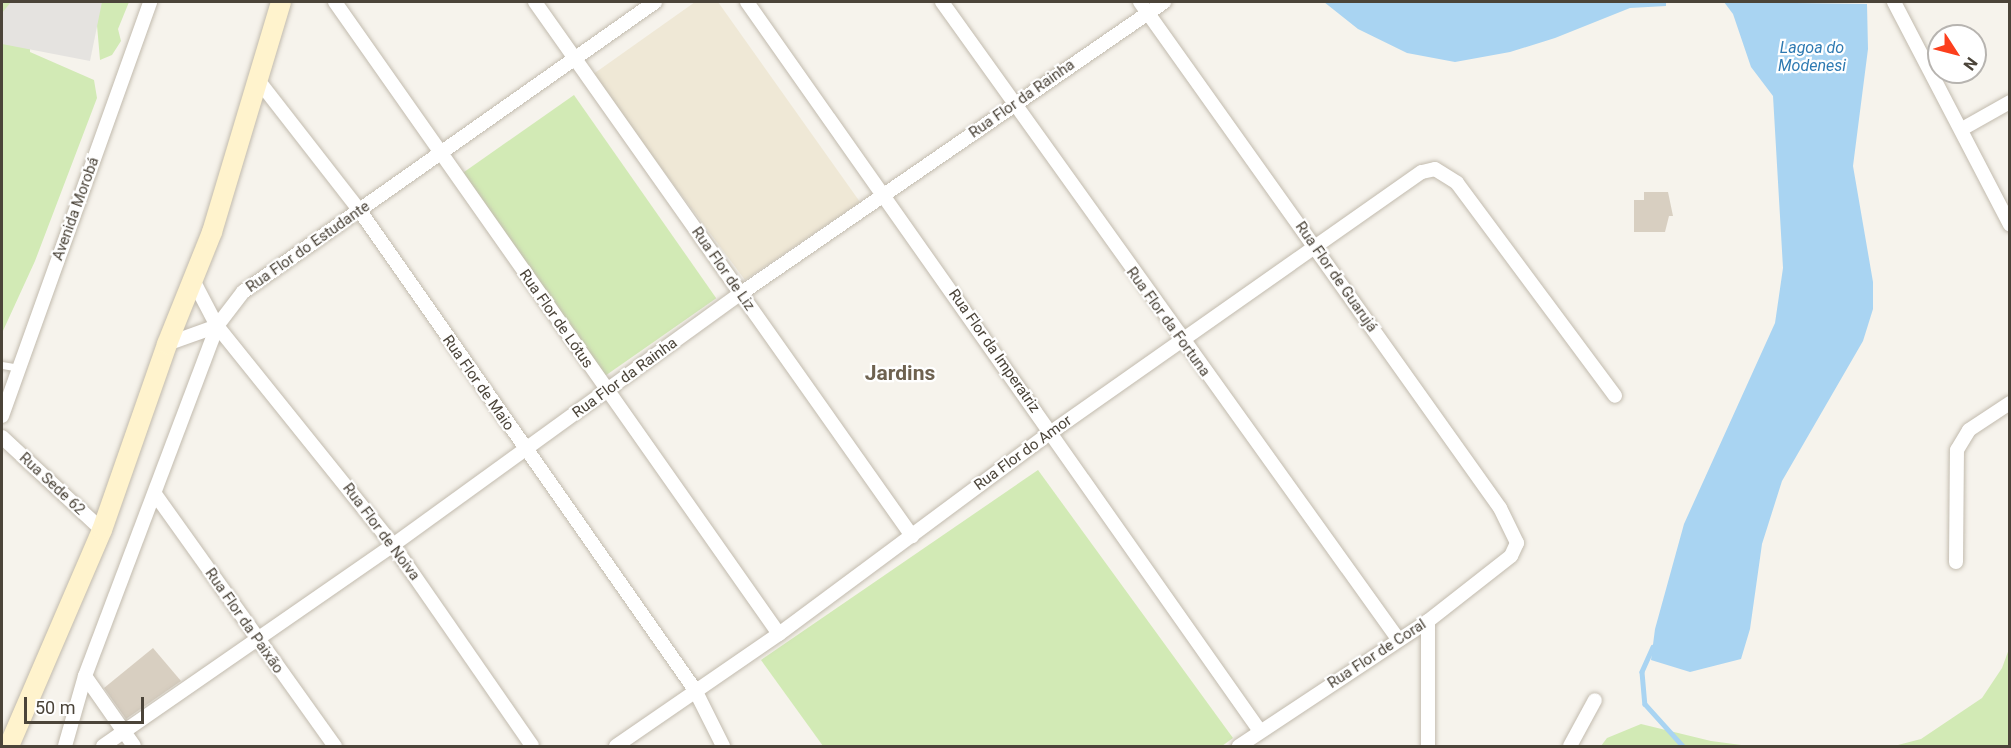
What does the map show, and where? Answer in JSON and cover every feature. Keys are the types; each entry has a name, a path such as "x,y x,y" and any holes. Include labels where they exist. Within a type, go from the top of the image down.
{"main road":[{"path":"9,747 102,530 167,344 194,282 233,171 281,2"}],"street":[{"name":"Avenida Morobá","path":"2,416 150,2"},
{"name":"Rua Flor de Lótus","path":"335,2 779,634"},
{"name":"Rua Flor de Liz","path":"535,2 912,536"},
{"name":"Rua Flor do Estudante","path":"65,747 85,676 218,326 243,292 655,2"},
{"name":"Rua Flor da Imperatriz","path":"747,2 1260,731"},
{"name":"Rua Flor da Fortuna","path":"942,2 1182,343 1398,639"},
{"name":"Rua Flor da Rainha","path":"103,747 393,545 740,294 1013,105 1144,7 1164,2"},
{"path":"1894,2 2010,225"},
{"name":"Rua Flor de Guarujá","path":"1144,7 1500,508 1517,543 1511,556"},
{"name":"Rua Flor de Maio","path":"258,80 360,211 525,451 694,690 723,747"},
{"path":"1962,129 2010,102"},
{"name":"Rua Flor do Amor","path":"616,747 694,690 779,634 1050,432 1182,343 1313,245 1413,176 1435,169 1457,183 1615,396"},
{"name":"Rua Flor de Noiva","path":"194,282 218,326 393,545 532,747"},
{"path":"167,344 218,326"},
{"path":"1956,562 1957,450 1970,430 2010,403"},
{"name":"Rua Sede 62","path":"2,437 102,530"},
{"name":"Rua Flor da Paixão","path":"155,494 256,640 335,747"},
{"name":"Rua Flor de Coral","path":"1239,747 1428,621 1511,556"},
{"path":"1428,621 1428,747"},
{"path":"85,676 134,747"},
{"path":"1570,747 1595,700"}],"lane":[{"path":"2,365 19,368"}],"shaded area":[{"path":"11,2 102,2 90,61 2,44 2,13"},
{"path":"695,2 718,2 860,202 745,280 592,75"}],"green space":[{"path":"2,2 50,2 30,35 30,52 94,80 97,98 35,261 2,333"},
{"path":"95,2 129,2 118,29 121,41 112,55 100,60"},
{"path":"574,95 716,298 606,376 463,172"},
{"path":"1038,470 1233,738 1222,746 823,746 761,660"},
{"path":"2009,649 2009,746 1894,746 1921,739 1982,698 2002,668"},
{"path":"1641,724 1711,741 1749,746 1601,746 1607,738"}],"water":[{"path":"1324,2 1666,2 1666,6 1630,8 1555,38 1510,52 1455,62 1407,53 1358,29"},
{"name":"Lagoa do Modenesi","path":"1724,2 1867,4 1868,49 1853,166 1873,282 1873,309 1863,341 1782,481 1762,544 1750,629 1741,659 1690,672 1651,660 1655,629 1684,524 1775,323 1783,268 1773,96 1751,67 1733,14"}],"building":[{"path":"1644,192 1668,192 1673,216 1669,216 1665,232 1634,232 1634,200 1644,200"},
{"path":"153,648 181,681 126,719 104,688"}],"waterway":[{"path":"1653,647 1642,672 1645,704 1683,746"}],"district":[{"name":"Jardins","path":"900,373"}]}
